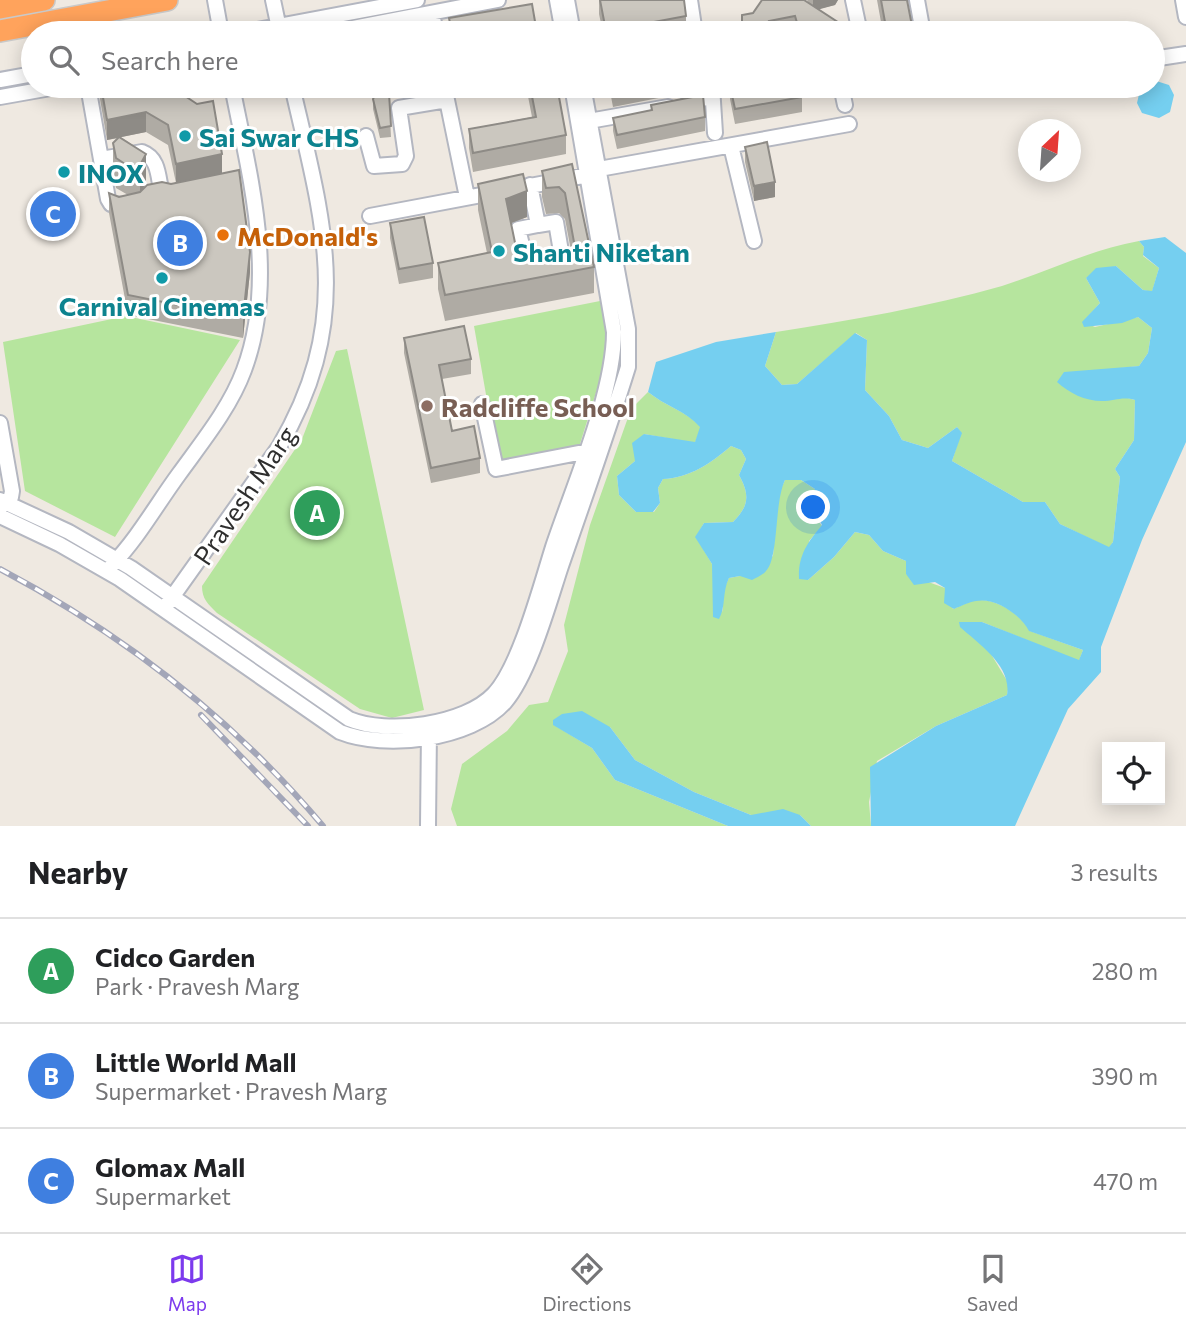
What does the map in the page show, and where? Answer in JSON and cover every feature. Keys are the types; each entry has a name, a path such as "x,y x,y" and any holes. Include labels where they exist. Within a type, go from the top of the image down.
{"highway":[{"path":"0,8 44,0"},
{"path":"54,21 167,0"},
{"path":"0,31 21,27"}],"street":[{"path":"215,0 219,21"},
{"path":"273,0 277,21"},
{"path":"320,21 417,0"},
{"path":"390,21 498,0"},
{"path":"557,0 561,21"},
{"path":"567,0 571,21"},
{"path":"690,0 693,21"},
{"path":"853,0 857,21"},
{"path":"917,0 921,21"},
{"path":"1183,0 1186,17"},
{"path":"432,13 434,21"},
{"path":"1165,57 1186,54"},
{"path":"0,80 21,76"},
{"path":"0,97 21,93"},
{"path":"90,98 111,204 118,207 138,203"},
{"path":"106,571 117,560 207,435 244,370 257,327 261,283 234,98"},
{"name":"Pravesh Marg","path":"163,608 174,597 279,447 294,422 316,369 327,312 327,254 294,98"},
{"path":"575,98 594,172"},
{"path":"1,507 69,532 117,560 349,719 376,728 458,730 486,719 513,690 547,608 593,450 614,344 585,98"},
{"path":"589,121 703,98"},
{"path":"713,98 715,133"},
{"path":"844,98 845,105"},
{"path":"366,136 374,166 402,164 406,156 399,108 447,100 467,197"},
{"path":"370,216 849,124"},
{"path":"731,146 754,241"},
{"path":"101,159 142,152 154,161 165,194 187,191"},
{"path":"530,185 538,225"},
{"path":"556,222 567,275 530,280 518,229 538,225 556,222"},
{"path":"482,404 496,469 593,450"},
{"path":"0,423 12,485 11,497 1,507"},
{"path":"1,507 163,608 340,732 372,742 429,729"},
{"path":"428,826 429,729"}],"green space":[{"path":"1139,241 1144,247 1143,256 1159,268 1152,292 1143,290 1116,266 1086,278 1100,303 1083,322 1095,327 1138,317 1152,328 1148,353 1139,366 1104,370 1102,401 1124,397 1135,400 1134,440 1115,469 1120,477 1113,542 1109,548 1060,524 1045,502 1023,502 952,461 961,433 957,427 928,448 902,440 889,416 865,390 867,340 856,333 797,384 782,385 765,366 776,332 974,294 1104,250"},
{"path":"600,301 609,336 604,367 579,447 498,463 474,326"},
{"path":"126,316 240,340 115,537 25,491 3,342"},
{"path":"347,349 424,710 392,718 360,709 217,613 206,601 202,591 202,586 302,439 336,351"},
{"path":"648,392 701,427 695,443 644,434 635,461 617,476 619,495 636,512 654,512 660,503 658,488 663,479 682,476 700,468 731,446 741,450 746,459 739,475 746,494 742,511 733,522 704,523 696,537 712,564 723,612 723,590 729,578 740,576 773,556 778,495 785,480 801,480 815,489 815,516 822,526 809,541 808,580 834,557 855,532 869,535 883,551 906,561 906,574 945,588 953,609 977,600 995,603 1015,614 1030,631 1083,650 1079,661 982,622 991,654 1009,684 1007,695 936,726 877,761 869,802 871,826 811,826 800,815 751,815 694,792 635,760 610,727 554,725 592,748 615,780 728,826 457,826 451,809 462,764 507,731 529,705 548,702 568,651 564,625 590,525 631,409"}],"water":[{"path":"1165,84 1169,85 1174,95 1170,112 1159,118 1142,113 1137,103 1138,98 1165,98"},
{"path":"1165,237 1186,253 1186,442 1142,540 1101,647 1101,672 1068,709 1015,826 871,826 870,767 936,726 1007,695 1007,684 999,665 985,648 960,627 959,622 982,622 1079,660 1083,650 1029,631 1014,613 991,602 983,600 954,609 944,603 945,588 935,582 914,585 906,574 906,561 883,551 869,535 855,532 834,557 808,580 799,579 804,550 822,525 810,501 815,489 801,480 785,480 779,502 773,555 766,571 752,580 740,576 729,578 719,619 713,617 712,564 695,537 704,523 733,522 742,511 746,494 739,475 746,459 741,450 731,446 700,468 682,476 663,479 658,488 660,503 653,512 636,512 619,495 617,476 635,461 632,443 644,434 695,442 700,427 648,392 656,362 716,342 776,332 765,366 782,385 797,384 855,333 867,340 865,390 889,416 902,440 928,448 957,427 962,433 952,461 1023,502 1045,502 1060,524 1109,547 1113,542 1120,477 1115,469 1134,440 1135,400 1089,400 1072,393 1057,382 1064,372 1139,366 1148,353 1152,328 1138,317 1122,323 1084,327 1082,322 1100,303 1086,278 1096,268 1116,266 1143,290 1152,291 1159,268 1143,255 1144,247 1139,241"},
{"path":"582,711 610,727 635,760 694,792 751,815 783,809 800,815 811,826 728,826 615,780 592,748 553,725 553,720 562,714"}],"building":[{"path":"600,0 684,0 686,16 659,21 604,21"},
{"path":"762,0 804,0 836,21 796,21 795,16 769,21 742,21 742,15 753,13"},
{"path":"881,0 907,0 911,21 885,21"},
{"path":"532,4 535,21 450,21 449,18"},
{"path":"103,98 188,98 197,104 213,101 222,154 176,164 168,125 146,112 107,120"},
{"path":"389,98 391,126 380,128 373,99"},
{"path":"532,98 559,98 566,135 473,153 469,129 536,117"},
{"path":"687,98 703,98 705,117 617,135 613,118 652,110 651,105"},
{"path":"733,98 796,98 735,109"},
{"path":"119,137 146,154 140,165 128,166 116,158 113,143"},
{"path":"767,142 775,182 754,186 745,147"},
{"path":"572,164 594,267 445,295 438,263 492,252 478,184 523,174 527,191 506,199 519,262 568,258 576,253 565,193 559,187 546,188 542,171"},
{"path":"239,170 250,252 243,318 128,295 109,193 119,197 140,192 147,185 162,182 171,184"},
{"path":"424,217 433,263 399,269 390,223"},
{"path":"464,326 471,359 439,365 452,431 474,426 480,458 431,468 404,338"}],"railway":[{"path":"0,569 90,622 174,682 252,750 323,826"},
{"path":"201,715 308,826"}],"place":[{"name":"Sai Swar CHS","path":"185,136"},
{"name":"INOX","path":"64,172"},
{"name":"Glomax Mall","path":"53,214"},
{"name":"McDonald's","path":"223,235"},
{"name":"Little World Mall","path":"180,243"},
{"name":"Shanti Niketan","path":"499,251"},
{"name":"Carnival Cinemas","path":"162,278"},
{"name":"Radcliffe School","path":"427,406"},
{"name":"Cidco Garden","path":"317,513"}]}
